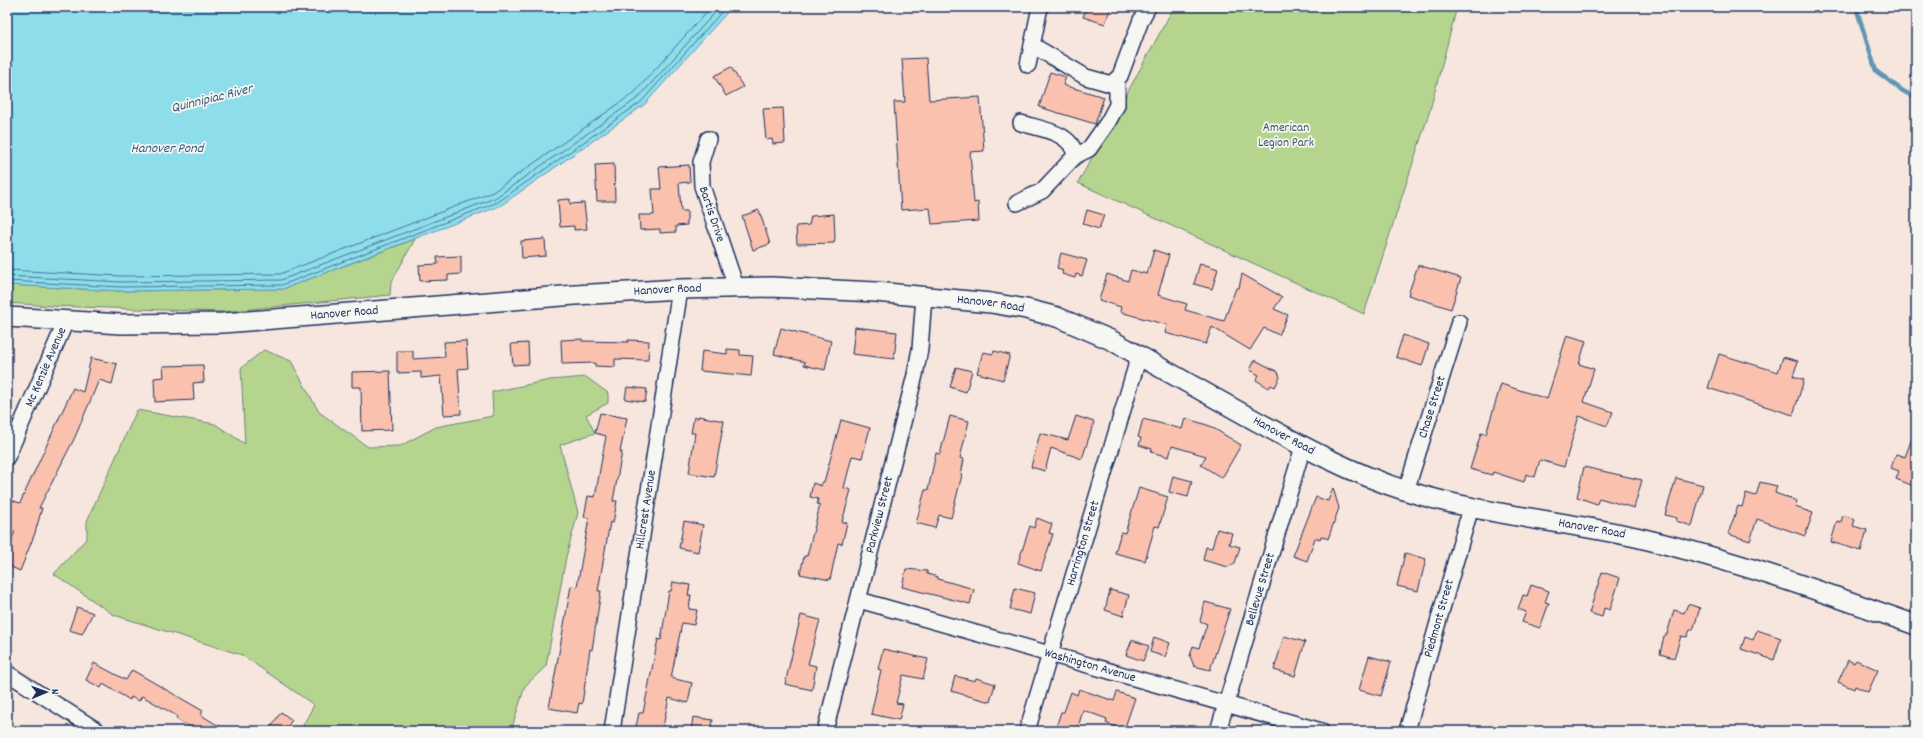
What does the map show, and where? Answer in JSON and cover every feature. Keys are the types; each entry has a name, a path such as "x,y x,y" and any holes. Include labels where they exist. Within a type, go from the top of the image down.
{"main road":[{"name":"Hanover Road","path":"7,318 121,324 222,323 471,302 736,287 823,289 924,296 991,303 1026,309 1057,317 1099,334 1303,447 1336,463 1406,491 1471,507 1643,539 1720,558 1799,583 1916,624"}],"street":[{"path":"1028,65 1040,7"},
{"path":"1032,45 1086,77 1111,84 1120,76 1141,20 1148,7"},
{"path":"1017,203 1042,191 1076,156 1089,148 1108,122 1117,105 1117,79"},
{"path":"1021,123 1056,133 1067,141 1075,150 1076,156"},
{"name":"Bartis Drive","path":"708,140 701,162 702,186 736,287"},
{"name":"Hillcrest Avenue","path":"612,731 680,289"},
{"name":"Parkview Street","path":"825,731 916,369 920,349 924,296"},
{"name":"Mc Kenzie Avenue","path":"7,457 66,321"},
{"name":"Chase Street","path":"1406,491 1459,322"},
{"name":"Harrington Street","path":"1027,731 1139,356"},
{"name":"Bellevue Street","path":"1218,731 1303,447"},
{"name":"Piedmont Street","path":"1407,731 1471,507"},
{"name":"Washington Avenue","path":"859,600 1321,731"},
{"path":"7,673 98,731"}],"green space":[{"name":"American Legion Park","path":"1174,7 1457,7 1430,110 1364,314 1078,183"},
{"path":"415,239 391,283 390,295 222,312 7,303 7,285 121,291 283,289"},
{"path":"264,350 291,361 319,412 368,447 400,446 436,427 493,416 492,392 550,380 586,377 608,393 608,403 586,415 595,433 560,445 578,513 566,557 546,666 525,686 511,731 300,731 314,705 242,655 114,615 54,574 87,538 87,521 137,410 215,424 245,444 241,368"}],"water":[{"name":"Hanover Pond","path":"7,7 732,7 644,105 500,206 283,289 121,291 7,285"}],"building":[{"path":"1087,7 1111,7 1105,24 1083,17"},
{"path":"926,58 929,100 980,97 984,151 970,152 974,203 978,202 979,221 932,224 930,208 901,210 894,102 905,102 902,59"},
{"path":"731,67 743,87 726,96 714,76"},
{"path":"1050,72 1066,77 1063,85 1104,97 1095,124 1039,107"},
{"path":"783,108 785,143 773,144 772,139 766,140 763,109"},
{"path":"614,164 615,201 597,201 595,165"},
{"path":"689,165 690,182 679,183 681,211 687,211 687,225 676,226 676,232 660,233 660,229 640,230 639,215 654,215 652,189 661,189 659,167"},
{"path":"570,199 570,204 584,203 587,229 574,230 574,226 560,227 558,200"},
{"path":"759,210 770,244 753,250 742,216"},
{"path":"1087,210 1104,215 1099,229 1083,224"},
{"path":"834,214 834,243 797,244 796,226 809,225 811,216"},
{"path":"545,239 546,256 522,258 521,241"},
{"path":"1154,250 1169,255 1158,295 1187,304 1185,310 1224,321 1236,288 1239,288 1242,274 1282,297 1274,309 1288,315 1279,335 1264,328 1250,350 1212,327 1206,344 1165,333 1167,325 1120,312 1121,307 1099,300 1107,274 1128,281 1131,270 1147,274"},
{"path":"1061,253 1087,260 1082,276 1076,274 1075,278 1062,274 1063,270 1057,268"},
{"path":"461,256 461,274 448,275 448,280 420,281 419,265 438,264 437,257"},
{"path":"1200,263 1218,269 1212,289 1194,284"},
{"path":"1418,265 1461,278 1451,309 1408,295"},
{"path":"855,327 897,332 894,359 852,354"},
{"path":"781,328 831,341 825,370 804,365 805,362 774,354"},
{"path":"1403,335 1429,344 1422,366 1396,357"},
{"path":"1567,335 1586,341 1579,364 1594,369 1584,402 1613,412 1607,426 1579,416 1564,467 1540,460 1535,477 1526,474 1524,482 1493,472 1492,475 1470,469 1481,433 1486,434 1501,384 1547,399"},
{"path":"582,339 582,341 649,341 648,360 615,359 615,367 595,366 595,363 562,364 561,340"},
{"path":"466,341 468,368 458,369 461,414 444,415 441,376 421,378 421,372 397,373 397,351 413,351 413,359 445,357 444,342"},
{"path":"528,343 529,364 513,365 511,344"},
{"path":"727,349 740,350 740,355 753,356 751,376 700,371 702,351 727,354"},
{"path":"994,351 1010,355 1003,380 977,373 983,352 993,354"},
{"path":"1719,354 1778,372 1783,357 1798,361 1793,376 1804,380 1793,415 1708,388"},
{"path":"91,358 117,364 112,384 99,380 75,437 39,508 42,508 35,533 20,571 7,565 7,551 15,531 7,529 7,515 11,500 20,503 73,388 83,392"},
{"path":"1255,360 1278,372 1280,377 1275,387 1271,385 1269,388 1256,380 1259,375 1250,370"},
{"path":"203,365 204,382 193,383 194,400 155,402 154,378 164,377 163,366"},
{"path":"956,367 972,371 966,392 950,387"},
{"path":"390,371 392,430 362,431 361,387 352,387 352,372"},
{"path":"627,387 647,389 645,402 625,399"},
{"path":"600,413 627,418 620,452 622,452 613,501 617,501 613,523 610,522 598,591 601,591 592,650 590,649 582,704 579,703 577,713 549,708 571,586 577,587 589,518 584,517 588,496 595,497 606,436 595,433"},
{"path":"698,416 724,421 714,477 689,473 695,433 691,433 694,417 698,418"},
{"path":"950,416 969,421 960,458 964,459 962,475 951,518 939,515 935,528 916,523 925,490 928,490 936,453 940,454"},
{"path":"1076,416 1094,422 1082,459 1051,448 1045,471 1031,467 1040,433 1068,440"},
{"path":"1185,418 1210,426 1241,445 1222,478 1201,465 1206,456 1172,446 1169,457 1151,452 1152,449 1139,445 1141,438 1138,437 1143,419 1182,429"},
{"path":"841,420 870,428 862,458 852,456 844,488 851,490 842,522 847,523 842,544 838,543 830,580 800,574 804,556 807,556 820,505 817,504 818,499 810,497 813,483 821,486 822,482 824,482"},
{"path":"1915,430 1916,487 1896,479 1899,471 1891,468 1896,454 1905,457"},
{"path":"1584,467 1642,480 1634,508 1599,498 1597,504 1577,497"},
{"path":"1173,476 1192,481 1188,497 1169,492"},
{"path":"1676,478 1703,485 1692,526 1676,521 1677,518 1665,515"},
{"path":"1760,482 1777,486 1775,493 1797,501 1795,507 1813,513 1805,536 1757,519 1750,541 1728,534 1738,506 1742,507 1746,493 1756,496"},
{"path":"1139,488 1168,497 1159,527 1155,526 1145,561 1115,553 1121,532 1125,533"},
{"path":"1333,488 1339,508 1328,539 1321,536 1320,539 1315,538 1307,561 1293,556 1316,497 1328,501"},
{"path":"1843,515 1855,519 1853,526 1867,530 1861,551 1831,542 1837,521 1841,522"},
{"path":"1037,518 1052,524 1049,533 1053,534 1041,571 1018,563 1030,526 1034,528"},
{"path":"684,521 703,525 698,552 679,548"},
{"path":"1217,529 1232,533 1229,544 1240,547 1235,563 1228,567 1203,560 1206,547 1212,548"},
{"path":"1405,553 1426,559 1418,591 1397,586"},
{"path":"906,569 927,571 927,574 938,577 938,579 974,589 970,604 902,587"},
{"path":"1602,572 1620,578 1610,610 1604,608 1602,617 1589,613"},
{"path":"673,582 690,585 688,595 691,595 689,609 697,610 694,625 682,623 671,678 692,683 688,703 669,698 662,731 635,731 639,713 643,713 658,639 661,640 669,591 671,591"},
{"path":"1531,585 1549,591 1545,602 1549,603 1540,628 1522,622 1526,612 1518,609 1523,595 1527,596"},
{"path":"1015,588 1035,593 1030,614 1010,609"},
{"path":"1110,590 1129,595 1123,616 1105,610"},
{"path":"1205,602 1230,609 1210,670 1194,666 1190,656 1193,646 1199,648 1207,624 1200,621"},
{"path":"1688,604 1700,608 1693,630 1690,630 1687,637 1681,636 1674,658 1660,654 1664,636 1667,634 1674,610 1684,613"},
{"path":"77,607 93,613 82,634 69,630"},
{"path":"801,615 820,620 808,664 816,666 812,690 785,684"},
{"path":"1757,630 1781,638 1774,660 1741,649 1745,637 1753,640"},
{"path":"1284,636 1305,642 1295,676 1274,670"},
{"path":"1154,637 1170,643 1165,657 1150,652"},
{"path":"1132,640 1149,646 1143,661 1126,655"},
{"path":"883,649 928,659 923,679 903,675 896,703 903,704 899,720 871,714 881,670 878,669"},
{"path":"1369,656 1391,662 1381,696 1359,690"},
{"path":"1848,660 1854,663 1856,660 1878,670 1868,692 1855,686 1854,689 1838,682"},
{"path":"94,663 126,680 132,670 203,711 201,715 227,731 197,731 176,719 177,716 142,696 139,701 131,697 130,700 103,684 101,688 86,680"},
{"path":"955,676 975,681 976,678 995,684 990,702 951,691"},
{"path":"1079,689 1114,701 1117,692 1135,698 1124,730 1106,723 1107,719 1083,710 1077,731 1056,727 1061,712 1064,712 1071,692 1077,695"},
{"path":"281,712 292,720 284,731 268,731"},
{"path":"693,717 713,720 711,731 691,731"}],"waterway":[{"path":"1856,7 1876,71 1903,91 1916,98"}],"water label":[{"name":"Quinnipiac River","path":"212,99"}]}
